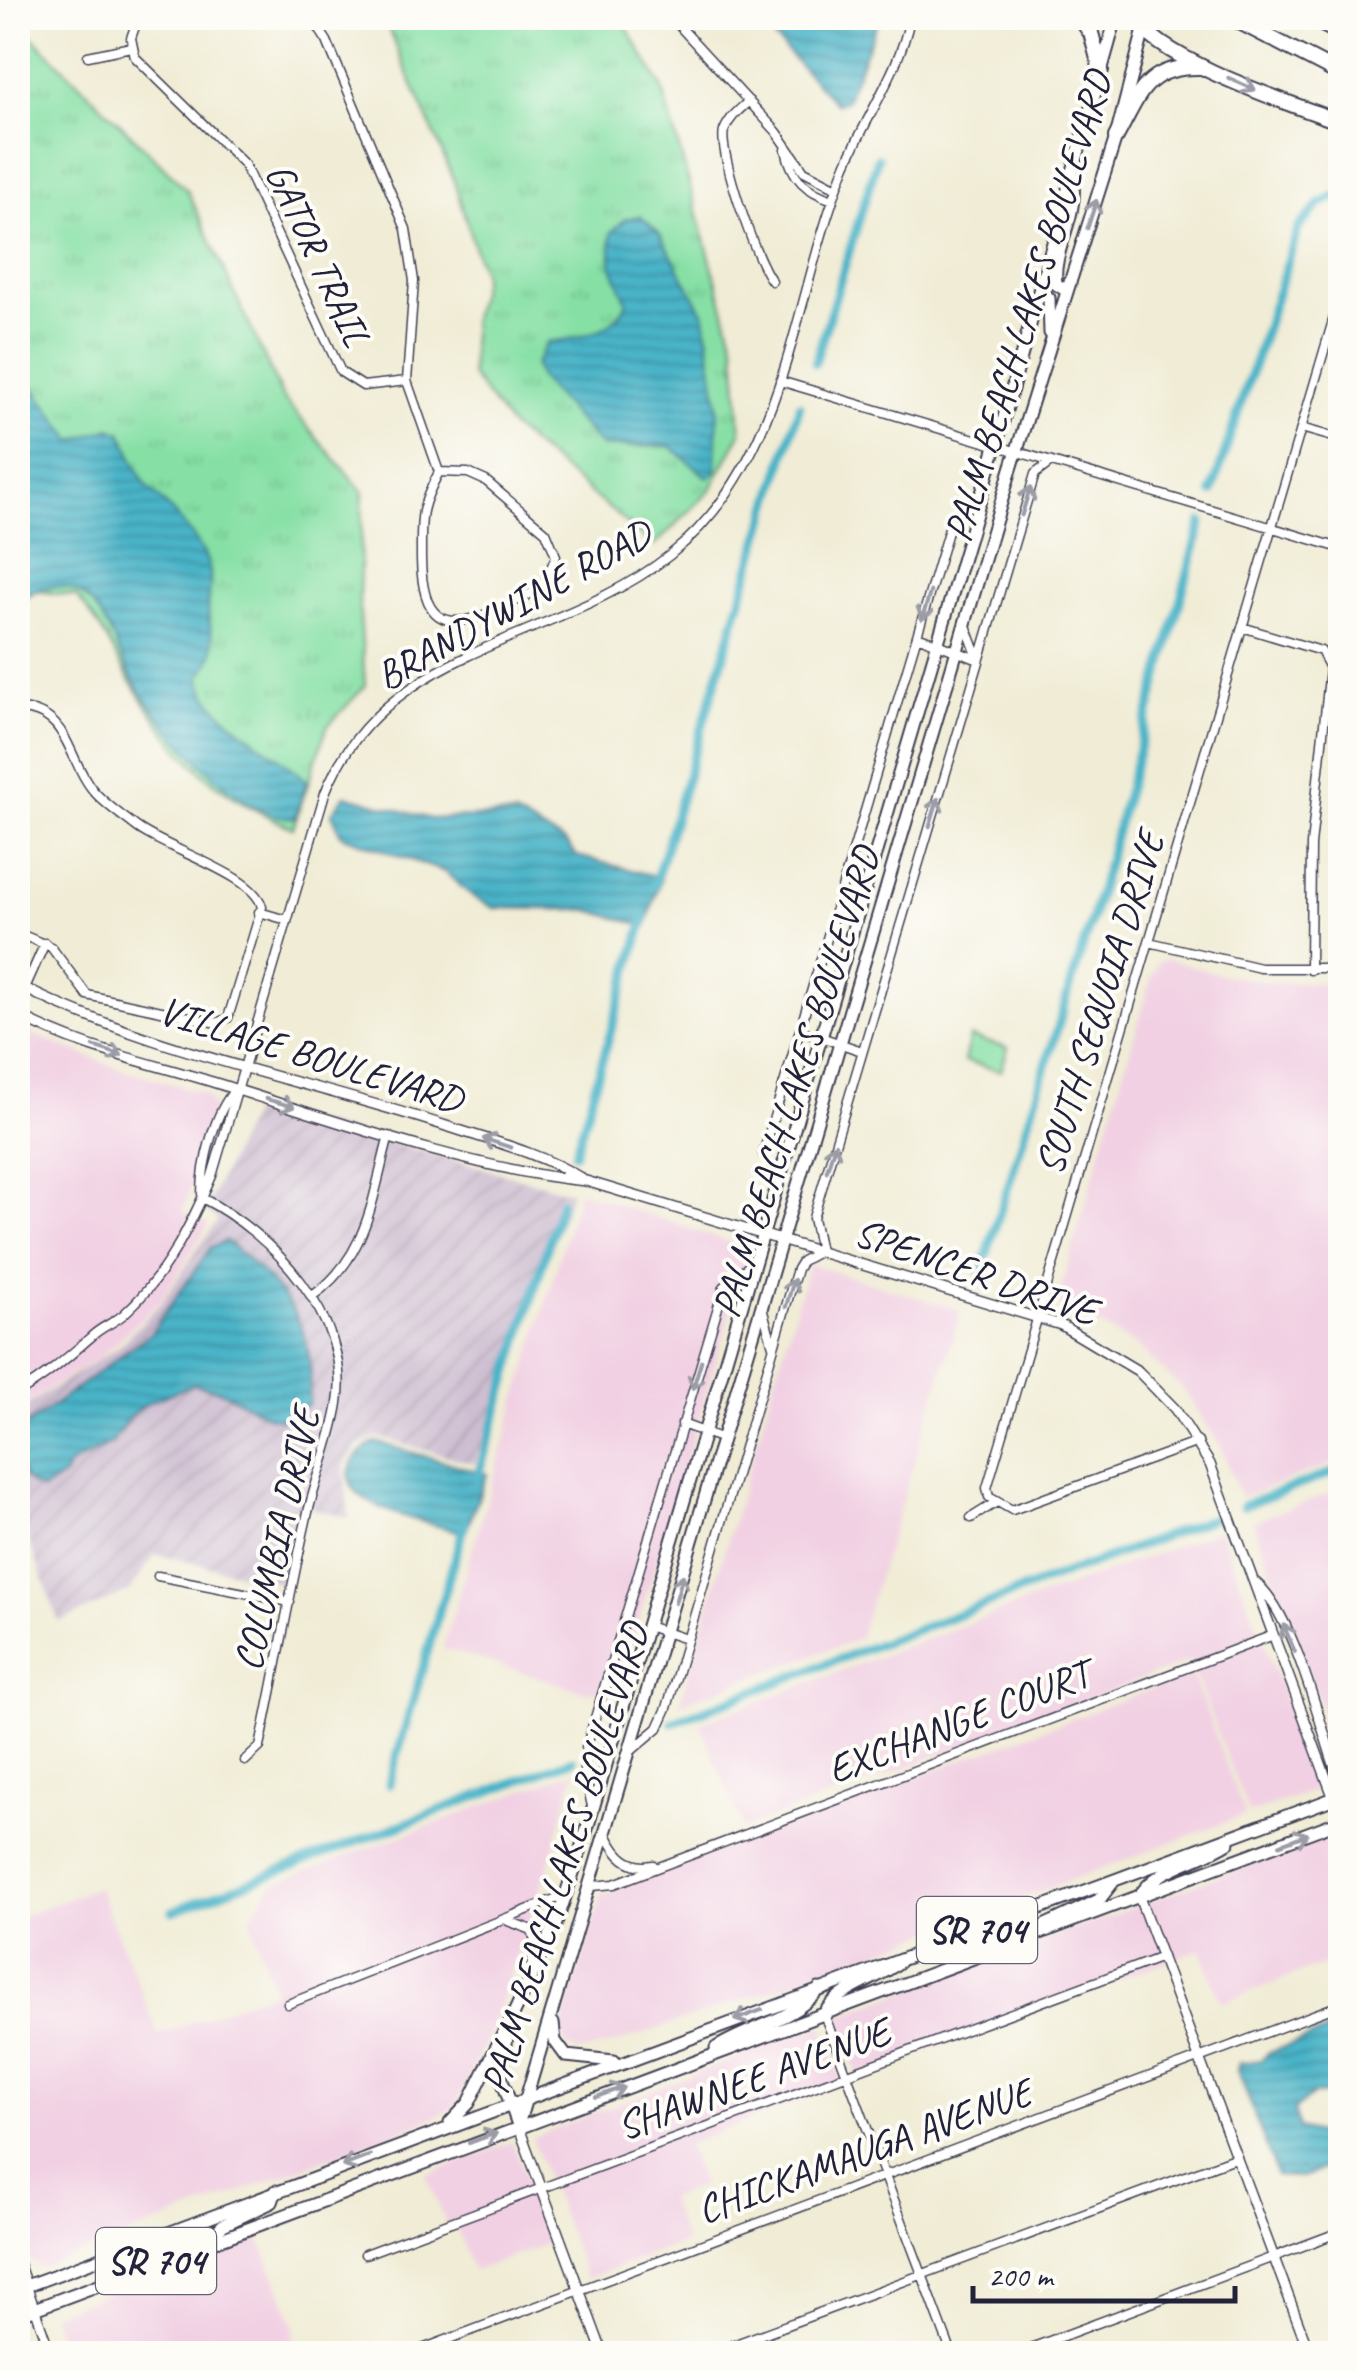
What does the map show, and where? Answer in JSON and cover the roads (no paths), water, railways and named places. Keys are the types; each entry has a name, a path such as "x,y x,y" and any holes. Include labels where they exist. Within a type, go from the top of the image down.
{"highway":[{"path":"1080,18 1091,33 1101,70"},
{"path":"1108,18 1117,18"},
{"path":"1232,18 1340,74"},
{"path":"1310,18 1340,33"},
{"path":"1142,22 1204,66 1340,122"},
{"path":"1116,137 1154,76 1180,66 1204,66"}],"main road":[{"name":"PALM BEACH LAKES BOULEVARD","path":"518,2125 500,2067 508,2024 581,1849 996,446 1117,18"},
{"name":"PALM BEACH LAKES BOULEVARD","path":"518,2125 1016,452 1116,137 1142,22"},
{"path":"1067,291 1056,284 1055,272 1070,218 1072,175"},
{"path":"1039,292 1049,298 1051,342"},
{"name":"SR 704","path":"22,2287 1336,1797"},
{"name":"SR 704","path":"18,2315 518,2125 1139,1897 1340,1818"},
{"path":"1139,1897 1150,1878 1208,1856 1245,1831"},
{"path":"581,1849 592,1886"},
{"path":"1012,1944 1059,1915 1099,1900 1114,1880"},
{"path":"824,2014 834,1996 878,1980 907,1956"},
{"path":"700,2059 740,2032 802,2010 820,1988"},
{"path":"552,2018 555,2041 566,2056 623,2062"},
{"path":"447,2126 469,2102 508,2024"},
{"path":"208,2241 223,2225 272,2202 276,2191"}],"street":[{"path":"88,56 132,47 138,18"},
{"path":"312,18 327,41 406,228 414,281 407,381 440,472 421,506 422,590 433,612 450,622 469,622 544,586 556,563 546,532 481,477 440,472"},
{"path":"672,18 749,101 810,176 837,188"},
{"name":"BRANDYWINE ROAD","path":"18,1392 54,1372 94,1334 124,1314 185,1236 202,1198 202,1178 224,1102 235,1090 244,1064 334,772 367,722 419,681 622,586 669,556 706,522 733,488 758,444 780,382 837,188 902,49 910,18"},
{"name":"GATOR TRAIL","path":"132,47 143,68 244,164 341,372 363,386 407,381"},
{"path":"749,101 733,115 723,140 755,256 772,281"},
{"path":"786,146 796,178 810,191 833,200"},
{"name":"SOUTH SEQUOIA DRIVE","path":"992,1500 987,1488 1340,297"},
{"path":"780,382 1340,548"},
{"path":"1301,428 1340,439"},
{"path":"630,1751 651,1736 663,1720 799,1265 820,1250 812,1222 862,1051 1035,474 1051,462"},
{"path":"763,1154 952,518 982,492"},
{"path":"965,623 979,660"},
{"path":"1242,627 1320,651 1330,668 1311,845 1310,970"},
{"path":"917,636 979,660"},
{"path":"18,709 38,712 59,726 93,791 152,841 189,854 251,888 262,900 228,1018 217,1023 87,994 45,944 18,933"},
{"path":"858,833 880,840"},
{"path":"899,846 921,854"},
{"path":"259,912 288,920"},
{"path":"1148,942 1234,964 1310,970 1340,968"},
{"path":"18,1004 22,987 45,944"},
{"name":"VILLAGE BOULEVARD","path":"22,987 115,1026 555,1162 586,1180"},
{"name":"VILLAGE BOULEVARD","path":"18,1014 106,1051 235,1090 535,1176 586,1180 782,1239"},
{"path":"800,1030 862,1051"},
{"path":"771,1128 790,1144"},
{"path":"311,1297 336,1280 352,1260 390,1135"},
{"name":"COLUMBIA DRIVE","path":"202,1198 272,1245 311,1297 332,1349 340,1390 260,1747 244,1761"},
{"name":"SPENCER DRIVE","path":"782,1239 1038,1317 1086,1336 1138,1371 1175,1409 1198,1442 1256,1583 1271,1636 1336,1797 1340,1818"},
{"path":"593,1807 584,1754 724,1286 755,1261"},
{"path":"762,1308 773,1346"},
{"path":"682,1424 723,1439"},
{"path":"971,1518 992,1500 1012,1510 1198,1442"},
{"path":"158,1576 290,1602"},
{"name":"SPENCER DRIVE","path":"1256,1583 1267,1592 1288,1634 1340,1782"},
{"path":"647,1626 686,1640"},
{"name":"EXCHANGE COURT","path":"592,1886 614,1884 1271,1636"},
{"path":"605,1686 636,1662"},
{"path":"1289,1686 1312,1700"},
{"name":"EXCHANGE COURT","path":"606,1834 615,1852 631,1864 644,1867 667,1862"},
{"path":"288,2004 565,1895"},
{"path":"1139,1897 1310,2354"},
{"path":"503,1921 522,1923 534,1936 529,1979"},
{"name":"SHAWNEE AVENUE","path":"365,2254 1162,1957"},
{"name":"CHICKAMAUGA AVENUE","path":"409,2354 1340,2004"},
{"path":"824,2014 952,2354"},
{"path":"518,2125 604,2354"},
{"path":"709,2354 1236,2157"},
{"path":"1015,2354 1340,2232"},
{"path":"18,2261 22,2287 35,2308 52,2354"}],"water":[{"path":"756,18 879,18 846,101 836,104"},
{"path":"640,216 659,233 705,316 718,406 716,472 707,477 670,446 602,447 540,379 535,366 547,342 593,332 621,312 627,302 611,265 611,233 625,219"},
{"path":"18,366 73,441 110,428 121,432 144,482 201,549 210,573 208,613 213,642 210,662 200,676 205,691 228,719 307,781 295,817 275,815 253,805 185,747 138,688 107,627 83,595 66,587 45,588 18,598"},
{"path":"345,795 431,819 515,815 565,842 577,856 661,878 646,926 588,910 494,908 472,896 445,872 341,835 332,813"},
{"path":"226,1241 280,1293 303,1331 311,1377 308,1405 284,1419 270,1417 221,1391 194,1384 149,1402 129,1417 112,1443 69,1465 64,1476 42,1490 33,1486 19,1467 18,1432 151,1333 211,1247"},
{"path":"376,1442 487,1474 465,1533 393,1513 360,1495 351,1483 350,1470 360,1453"},
{"path":"1340,2026 1340,2094 1312,2095 1294,2110 1299,2128 1340,2139 1340,2164 1301,2177 1277,2176 1238,2070 1240,2063 1261,2060 1269,2053"}],"waterway":[{"path":"815,363 878,158"},
{"path":"1212,492 1299,227 1320,204 1340,194"},
{"path":"654,886 800,405"},
{"path":"981,1273 1094,911 1202,522"},
{"path":"575,1153 645,916"},
{"path":"477,1479 561,1202"},
{"path":"1243,1506 1340,1470"},
{"path":"672,1722 1213,1518"},
{"path":"389,1784 465,1522"},
{"path":"173,1911 573,1760"}]}
